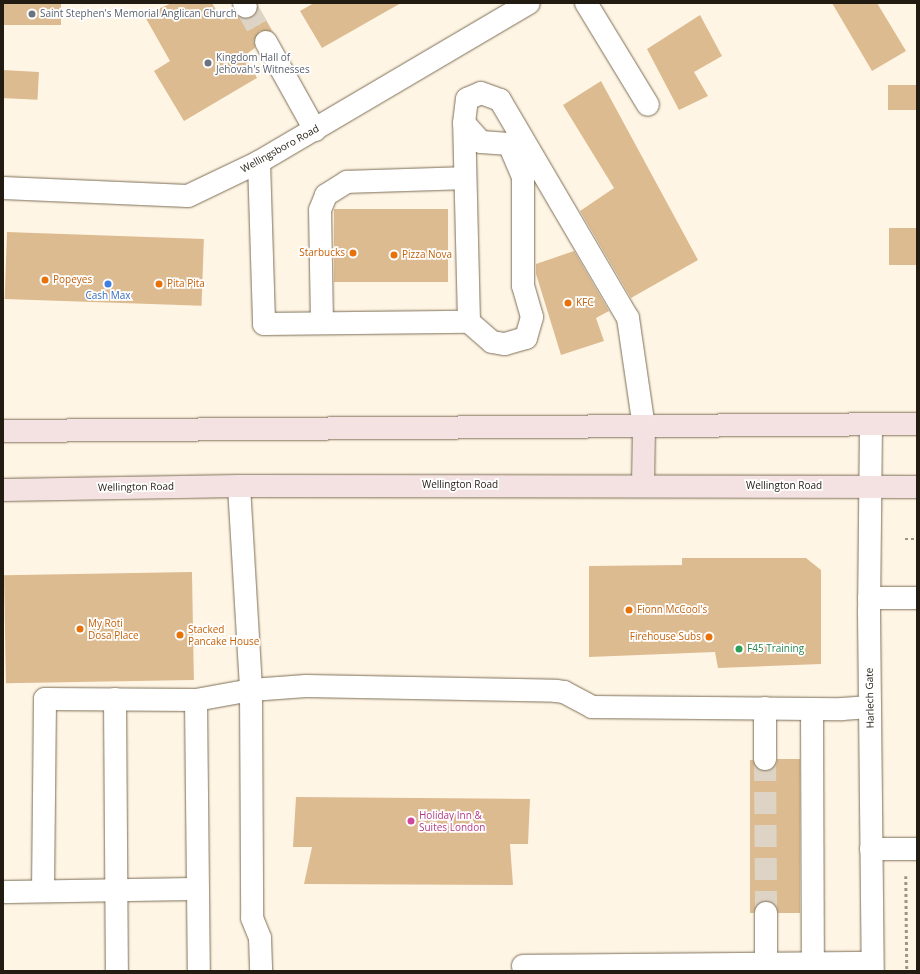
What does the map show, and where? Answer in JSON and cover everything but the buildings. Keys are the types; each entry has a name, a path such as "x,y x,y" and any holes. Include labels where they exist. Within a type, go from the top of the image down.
{"main road":[{"path":"3,431 644,428 917,424"},
{"path":"643,485 644,428"},
{"name":"Wellington Road","path":"3,490 240,486 917,486"}],"street":[{"name":"Wellingsboro Road","path":"3,188 188,196 260,162 529,3"},
{"path":"586,3 648,105"},
{"path":"266,42 314,130"},
{"path":"469,322 464,124 467,99 481,93 500,100 628,318 644,428"},
{"path":"260,162 264,324 469,322 492,342 505,344 526,338 532,317 523,286 523,177 509,144 481,142 464,124"},
{"path":"322,324 320,210 326,194 347,182 465,178"},
{"name":"Harlech Gate","path":"871,424 869,598 873,967"},
{"path":"240,486 251,690 252,918 260,938 261,971"},
{"path":"869,598 917,598"},
{"path":"43,891 45,699 196,700 251,690 306,686 524,688 564,692 592,707 812,709 870,706"},
{"path":"115,699 117,971"},
{"path":"196,700 199,971"},
{"path":"765,708 765,759"},
{"path":"812,709 813,963"},
{"path":"871,849 917,849"},
{"path":"3,892 197,889"},
{"path":"766,913 766,963"},
{"path":"523,966 813,963 873,967"}],"path":[{"path":"905,539 917,539"},
{"path":"906,875 907,971"}],"tunnel":[{"path":"246,7 266,42"},
{"path":"765,759 766,913"}],"place":[{"name":"Saint Stephen's Memorial Anglican Church","path":"32,14"},
{"name":"Kingdom Hall of Jehovah's Witnesses","path":"208,63"},
{"name":"Starbucks","path":"353,253"},
{"name":"Pizza Nova","path":"394,255"},
{"name":"Popeyes","path":"45,280"},
{"name":"Cash Max","path":"108,284"},
{"name":"Pita Pita","path":"159,284"},
{"name":"KFC","path":"568,303"},
{"name":"Fionn McCool's","path":"629,610"},
{"name":"My Roti Dosa Place","path":"80,629"},
{"name":"Stacked Pancake House","path":"180,635"},
{"name":"Firehouse Subs","path":"709,637"},
{"name":"F45 Training","path":"739,649"},
{"name":"Holiday Inn & Suites London","path":"411,821"}]}
